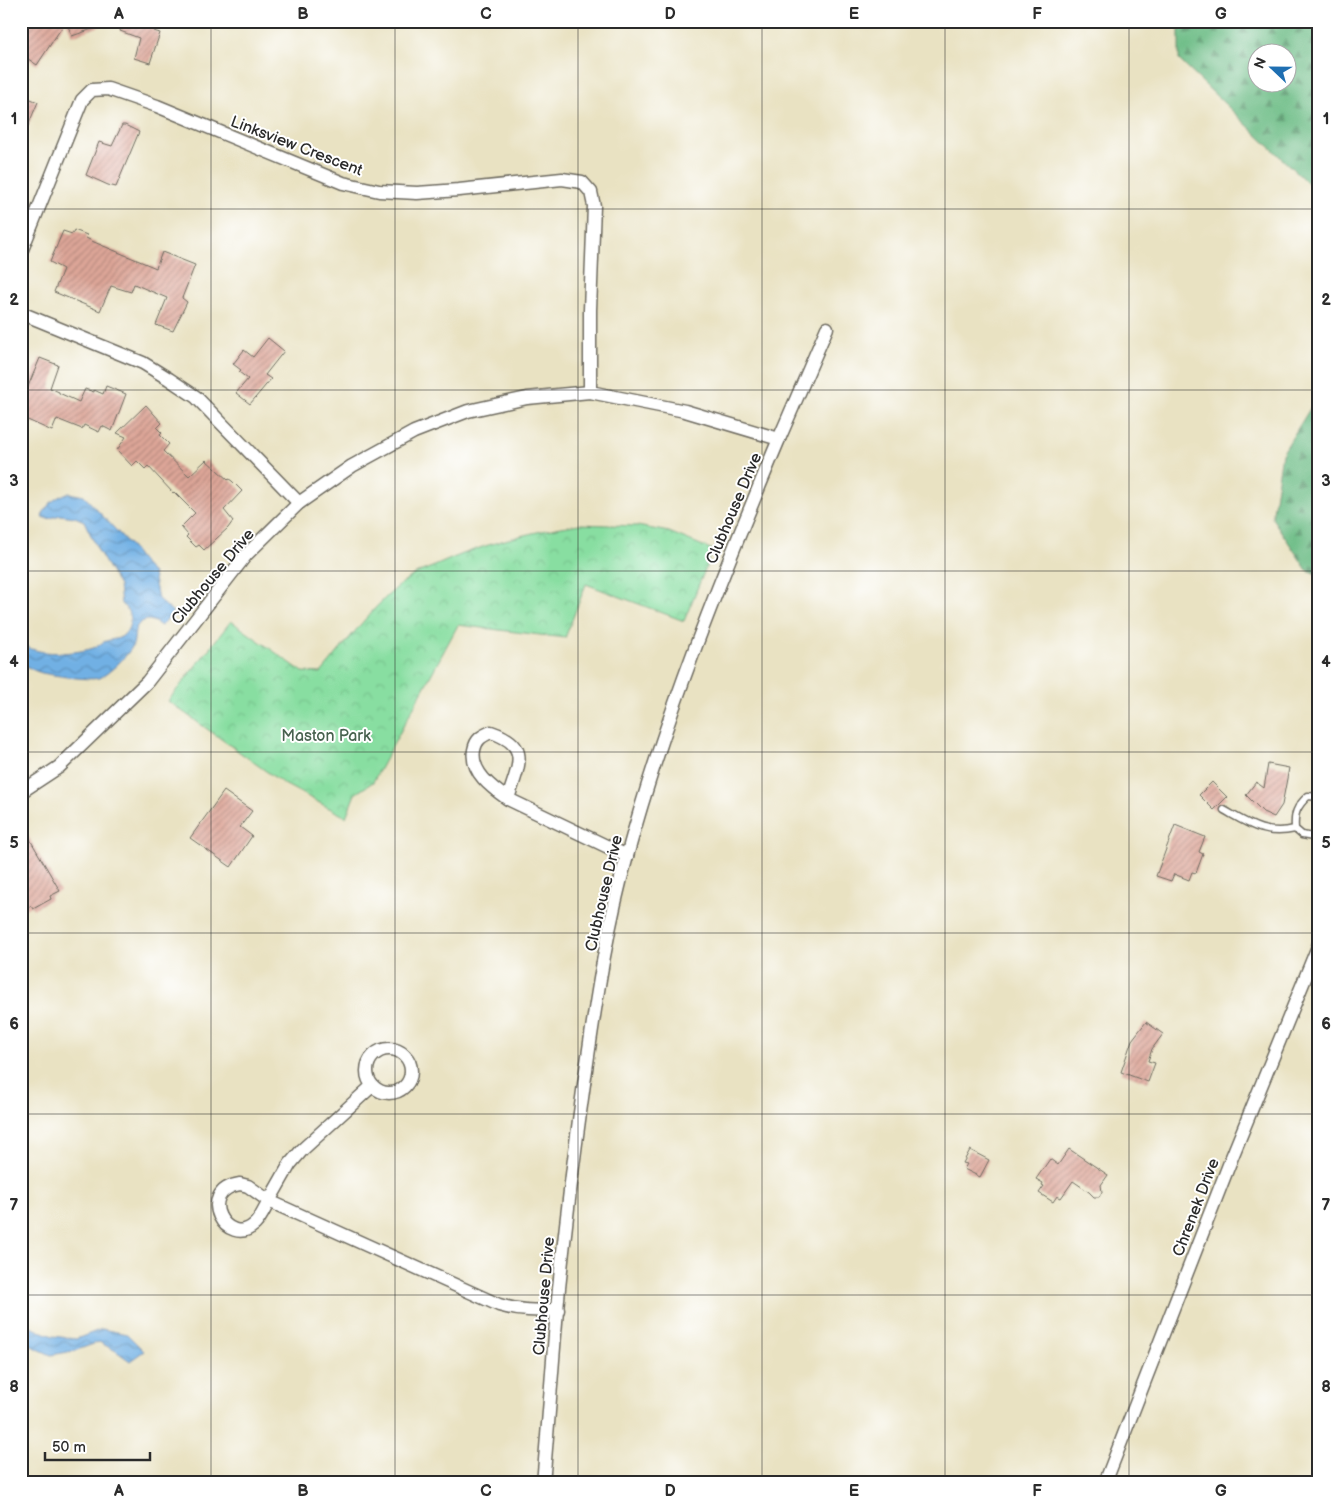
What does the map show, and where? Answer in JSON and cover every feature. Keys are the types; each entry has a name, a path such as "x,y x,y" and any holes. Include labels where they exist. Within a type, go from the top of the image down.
{"street":[{"name":"Linksview Crescent","path":"21,252 82,100 92,90 108,89 166,110 343,183 379,192 417,193 562,179 582,182 591,192 594,206 590,310 590,392"},
{"path":"21,313 143,363 196,397 299,503"},
{"path":"779,439 827,328"},
{"name":"Clubhouse Drive","path":"21,792 59,767 147,682 246,555 299,503 352,466 414,432 459,414 527,398 590,392 686,411 779,439 723,573 663,737 627,856 608,937 576,1135 543,1483"},
{"path":"508,799 520,757 517,748 509,740 491,732 481,736 475,746 473,757 482,776 494,789 508,799 627,856"},
{"name":"Chrenek Drive","path":"1105,1483 1232,1157 1319,944"},
{"path":"372,1086 302,1150 290,1164 269,1201 499,1305 514,1310 532,1312 558,1310"}],"lane":[{"path":"1319,797 1308,796 1300,803 1294,816 1295,829 1302,835 1319,838"},
{"path":"1224,810 1255,827 1280,832 1295,829"}],"green space":[{"path":"1193,21 1319,21 1319,194 1179,60 1179,30"},
{"path":"1319,394 1319,575 1307,570 1272,518 1282,454"},
{"name":"Maston Park","path":"579,524 637,526 669,532 713,550 684,621 586,584 565,638 458,625 373,782 355,794 346,817 284,784 168,701 231,621 303,672 321,673 373,610 412,576 489,545 524,535"}],"water":[{"path":"69,493 84,496 129,544 153,574 158,599 173,612 161,626 148,620 140,623 135,631 132,647 126,655 107,673 94,679 42,673 21,663 21,642 27,647 45,652 79,651 96,647 105,641 117,639 125,634 128,629 129,615 128,611 121,604 119,586 84,521 75,517 60,515 48,519 42,517 52,501"},
{"path":"21,1319 30,1327 53,1336 76,1339 102,1329 127,1334 144,1351 130,1361 99,1342 74,1351 51,1355 21,1341"}],"building":[{"path":"21,21 66,21 37,65 21,54"},
{"path":"66,21 107,21 107,24 72,36"},
{"path":"123,21 157,21 154,31 160,33 150,63 134,58 139,38 120,31"},
{"path":"21,95 38,102 21,142"},
{"path":"122,125 139,132 116,187 86,175 99,142 112,146"},
{"path":"74,230 87,235 86,238 94,242 156,268 162,252 195,265 182,298 187,302 173,331 156,325 167,298 134,284 131,292 111,286 100,311 54,292 63,269 50,262 63,231 72,234"},
{"path":"268,338 284,351 265,375 271,379 250,404 236,393 248,379 233,364 244,350 253,357"},
{"path":"40,358 58,365 50,388 79,402 85,389 103,394 106,386 126,394 112,431 102,426 99,432 84,425 82,429 57,419 52,431 21,417 21,403"},
{"path":"146,405 162,423 157,428 162,433 160,435 169,444 163,451 189,476 206,460 242,491 224,510 233,521 204,550 199,545 196,547 186,537 188,535 181,527 195,513 148,466 145,469 137,461 132,466 117,450 126,437 117,433"},
{"path":"1268,764 1289,768 1282,805 1274,817 1263,812 1246,795 1256,782 1264,788"},
{"path":"1212,782 1227,797 1214,810 1199,795"},
{"path":"224,791 252,811 240,827 252,836 231,867 190,838"},
{"path":"21,824 60,891 50,896 51,899 33,909 31,906 21,911 21,876 26,873 21,865"},
{"path":"1175,825 1205,837 1199,852 1203,854 1196,873 1192,872 1189,880 1174,874 1171,881 1156,876"},
{"path":"1146,1022 1163,1034 1152,1049 1148,1061 1155,1063 1148,1082 1121,1072 1132,1040"},
{"path":"1069,1149 1108,1175 1101,1185 1102,1192 1099,1197 1094,1197 1073,1181 1061,1198 1057,1196 1053,1202 1039,1193 1044,1186 1042,1185 1043,1183 1036,1179 1050,1159 1058,1165"},
{"path":"970,1150 989,1160 980,1177 964,1169 967,1164 963,1163"}]}
